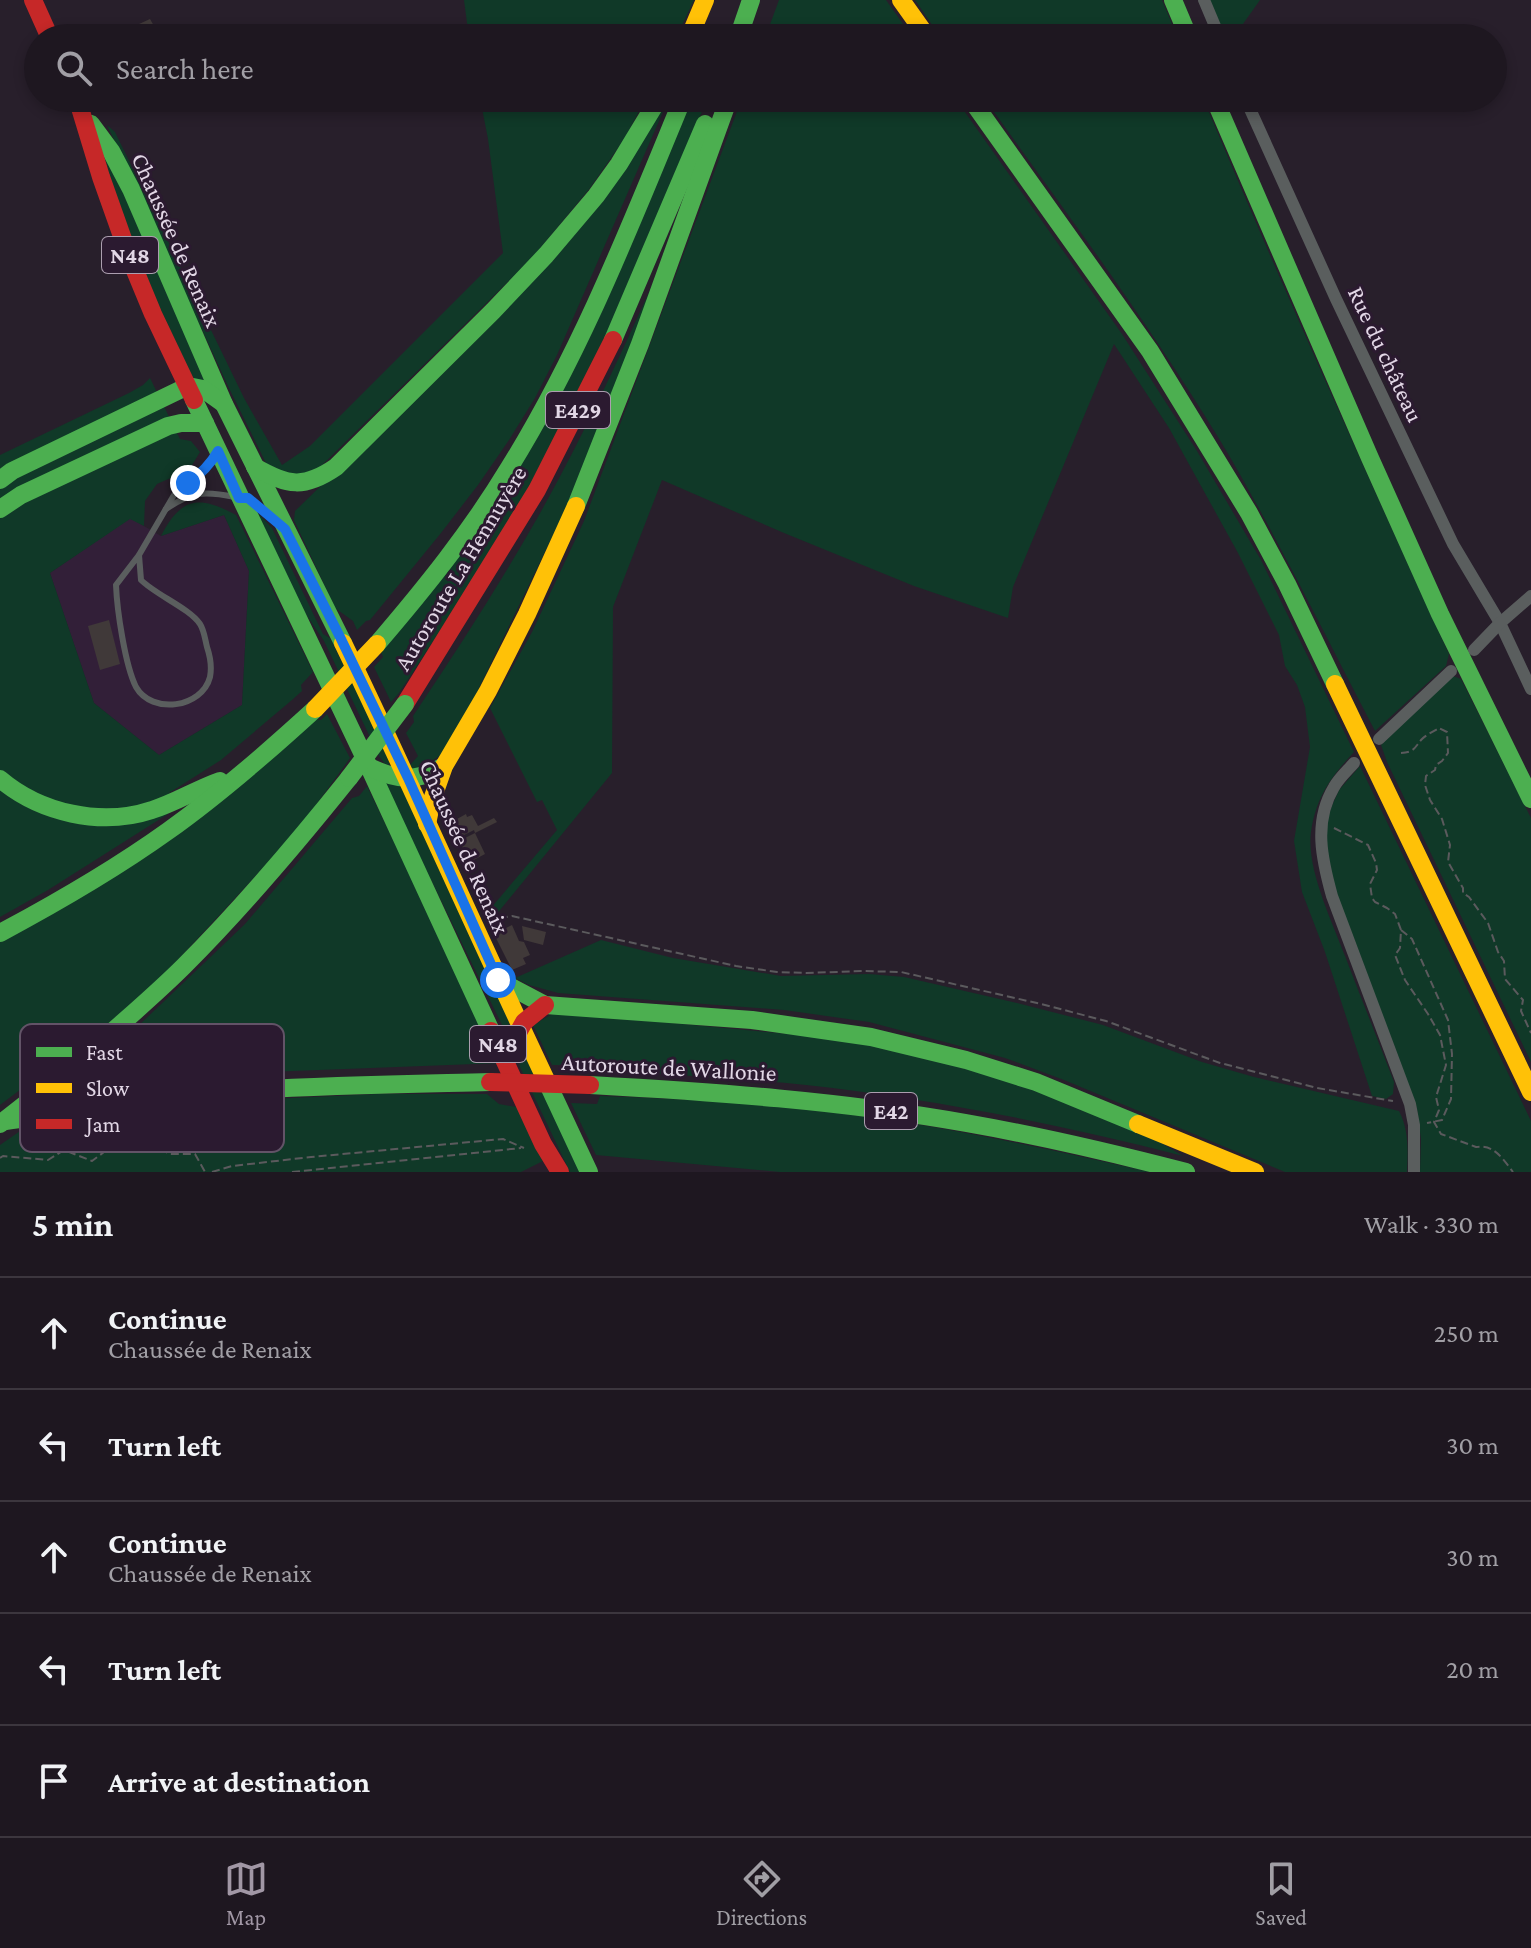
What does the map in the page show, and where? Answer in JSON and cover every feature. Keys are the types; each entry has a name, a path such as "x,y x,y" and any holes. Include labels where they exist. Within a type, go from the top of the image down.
{"main road":[{"path":"33,0 44,24"},
{"path":"695,24 705,0"},
{"path":"710,24 719,0"},
{"path":"743,24 751,0"},
{"path":"901,0 918,24"},
{"path":"1173,0 1183,24"},
{"name":"N48","path":"83,112 86,118"},
{"path":"255,467 276,480 290,484 322,477 336,467 513,291 583,214 624,160 651,112"},
{"name":"Autoroute La Hennuyère","path":"0,933 97,879 170,830 241,775 315,709 377,644 444,563 524,444 590,320 677,112"},
{"name":"Autoroute La Hennuyère","path":"121,1024 182,968 301,838 405,704 460,619 537,490 617,331 709,112"},
{"path":"427,824 444,766 488,691 571,519 640,344 724,112"},
{"path":"980,112 1150,351 1249,513 1287,584 1531,1092"},
{"path":"1220,112 1414,557 1531,799"},
{"name":"Chaussée de Renaix","path":"86,118 94,154 137,278 369,767 543,1144 560,1172"},
{"name":"Chaussée de Renaix","path":"86,118 111,151 131,189 224,404 408,778 498,980 589,1172"},
{"path":"0,480 12,471 188,386 207,391 224,404"},
{"path":"0,509 21,495 168,426 205,423"},
{"path":"369,767 385,775 408,778 431,775 444,766"},
{"path":"0,779 19,794 50,808 111,816 146,812 208,785 241,775"},
{"path":"498,980 545,1005 752,1020 884,1041 966,1060 1036,1082 1255,1172"},
{"path":"504,1058 520,1026 545,1005"},
{"name":"Autoroute de Wallonie","path":"284,1088 490,1082 771,1096 930,1116 1074,1143 1186,1172"},
{"name":"Autoroute La Hennuyère","path":"0,1123 20,1108"},
{"name":"Autoroute de Wallonie","path":"0,1123 20,1120"}],"street":[{"path":"1204,0 1214,24"},
{"name":"Rue du château","path":"1251,112 1453,544 1500,623 1531,689"},
{"path":"1474,650 1531,596"},
{"path":"1379,739 1451,671"},
{"path":"1354,763 1334,787 1325,806 1320,833 1323,862 1332,896 1410,1104 1414,1125 1414,1172"}],"lane":[{"path":"139,555 141,580 199,622 210,654 210,676 206,687 184,703 157,703 137,688 117,609 116,585 139,555 174,495 201,474 218,451"},
{"path":"163,511 182,498 200,493 248,498 285,529"}],"path":[{"path":"1401,753 1409,753 1418,747 1422,739 1439,728 1447,732 1448,753 1426,776 1425,785 1442,819 1450,845 1448,862 1463,893 1488,923 1504,961 1505,979 1523,1000 1521,1011 1531,1033"},
{"path":"1322,824 1368,845 1376,863 1377,870 1370,884 1372,898 1395,914 1401,930 1400,948 1395,955 1405,980 1440,1035 1446,1065 1436,1097 1439,1110 1434,1122"},
{"path":"472,923 512,916 736,966 777,972 901,972 1106,1021 1220,1063 1317,1088 1410,1104"},
{"path":"1401,930 1412,939 1448,1020 1452,1054 1451,1099 1442,1120 1414,1125"},
{"path":"1434,1122 1441,1134 1496,1151 1513,1172"},
{"path":"212,1172 232,1166 311,1157 503,1139 524,1148 292,1172"},
{"path":"0,1158 48,1160 61,1152"},
{"path":"69,1152 92,1161 104,1152"},
{"path":"166,1152 195,1154 205,1172"}],"shaded area":[{"path":"224,515 249,571 242,705 159,755 94,703 50,573 130,518 161,536"}],"green space":[{"path":"464,0 694,0 683,24 467,24"},
{"path":"779,0 886,0 903,24 770,24"},
{"path":"915,0 1162,0 1172,24 931,24"},
{"path":"1204,0 1260,0 1243,24 1214,24"},
{"path":"483,112 639,112 625,138 590,188 533,257 312,475 295,478 267,465 107,125 115,132 244,398 282,465 310,446 503,253"},
{"path":"658,112 663,112 557,355 535,398 478,485 370,620 357,630 353,621 335,608 294,520 295,511 524,288"},
{"path":"683,112 702,112 595,361 509,526 391,702 374,667 383,657 381,652 492,509"},
{"path":"737,112 965,112 1122,334 1197,451 1261,560 1354,752 1321,798 1313,820 1310,846 1321,894 1394,1082 1393,1094 1386,1099 1372,1096 1302,892 1294,841 1310,747 1305,707 1297,685 1285,666 1279,635 1169,428 1114,344 1013,587 1008,618 914,586 662,480 613,607 612,773 496,915 487,918 485,915 557,830 542,800 537,802 490,708 532,632 584,521"},
{"path":"994,112 1209,112 1293,308 1449,654 1446,666 1375,731 1242,477 1136,311"},
{"path":"93,133 107,157 217,396 191,378 153,296"},
{"path":"662,263 590,459 449,750 414,772 410,765 418,756 406,733 414,722 413,716 478,617 539,515 604,390"},
{"path":"150,378 180,439 191,441 200,452 189,470 157,484 145,501 144,526 130,519 50,573 94,703 159,755 242,705 249,571 224,515 161,536 176,513 192,503 211,504 236,515 313,672 301,685 302,691 221,760 169,793 168,814 0,917 0,455 129,393"},
{"path":"252,507 272,528 323,634 330,638 389,756 389,766 379,756 324,641 299,604"},
{"path":"1453,676 1461,679 1531,818 1531,1062 1381,745"},
{"path":"327,714 350,758 298,830 149,991 108,1024 20,1024 20,1090 0,1105 0,941 315,719 321,720"},
{"path":"1360,766 1531,1121 1531,1172 1420,1172 1421,1139 1417,1109 1327,873 1326,819 1339,790"},
{"path":"381,778 402,783 512,1019 505,1031"},
{"path":"367,786 501,1063 284,1071 284,1024 140,1024 245,924 352,798 359,796"},
{"path":"601,940 673,958 781,976 869,974 904,977 1103,1025 1202,1062 1399,1111 1408,1148 1407,1172 1285,1172 1005,1058 869,1022 784,1010 558,993 515,978"},
{"path":"556,1012 820,1037 894,1048 1016,1082 1158,1141 1183,1156 1043,1123 901,1098 806,1085 552,1065 533,1025"},
{"path":"525,1048 584,1172 570,1172 519,1065"},
{"path":"487,1094 499,1104 522,1108 545,1160 521,1172 0,1172 0,1145 20,1131 20,1152 284,1152 284,1098"},
{"path":"600,1096 734,1103 868,1117 974,1135 1150,1172 780,1172 596,1155 571,1103 597,1104"}],"building":[{"path":"109,620 120,664 100,670 88,626"},
{"path":"466,814 467,817 472,815 478,826 494,818 497,822 458,838 452,825"},
{"path":"475,833 485,854 470,862 459,841"},
{"path":"512,925 530,955 523,958 526,964 512,970 494,934"},
{"path":"522,926 546,932 543,945 524,940"}],"traffic: fast":[{"path":"743,24 751,0"},
{"path":"1173,0 1183,24"},
{"path":"255,467 277,478 296,482 314,479 336,467 546,255 596,196 651,112"},
{"path":"377,644 463,537 535,424 604,287 677,112"},
{"path":"576,506 640,344 724,112"},
{"path":"980,112 1150,351 1249,513 1335,684"},
{"path":"1220,112 1440,614 1531,799"},
{"path":"91,124 111,151 131,189 224,404 343,643"},
{"path":"613,340 705,124"},
{"path":"0,480 12,471 188,386 203,389 224,404"},
{"path":"194,400 491,1031"},
{"path":"0,509 21,495 168,426 205,423"},
{"path":"349,778 405,704"},
{"path":"0,933 86,885 168,831 243,772 315,709"},
{"path":"369,767 406,778 424,775 444,766"},
{"path":"121,1024 206,944 349,778"},
{"path":"0,779 33,801 92,817 132,815 152,810 220,781"},
{"path":"498,980 545,1005 752,1020 871,1037 966,1060 1036,1082 1138,1124"},
{"path":"546,1080 589,1172"},
{"path":"284,1088 490,1082"},
{"path":"590,1085 779,1098 919,1115 1049,1139 1186,1172"},
{"path":"0,1124 20,1108"},
{"path":"0,1122 20,1119"}],"traffic: slow":[{"path":"695,24 705,0"},
{"path":"901,0 918,24"},
{"path":"427,824 444,766 488,691 576,506"},
{"path":"343,643 546,1080"},
{"path":"315,709 377,644"},
{"path":"1335,684 1531,1092"},
{"path":"1138,1124 1255,1172"}],"traffic: jam":[{"path":"33,0 44,24"},
{"path":"81,112 129,256 194,400"},
{"path":"405,704 537,490 613,340"},
{"path":"504,1058 524,1022 545,1005"},
{"path":"491,1031 543,1144 560,1172"},
{"path":"490,1082 590,1085"}],"route":[{"path":"188,483 201,474 218,451 239,498 248,498 285,529 408,778 498,980"}]}
